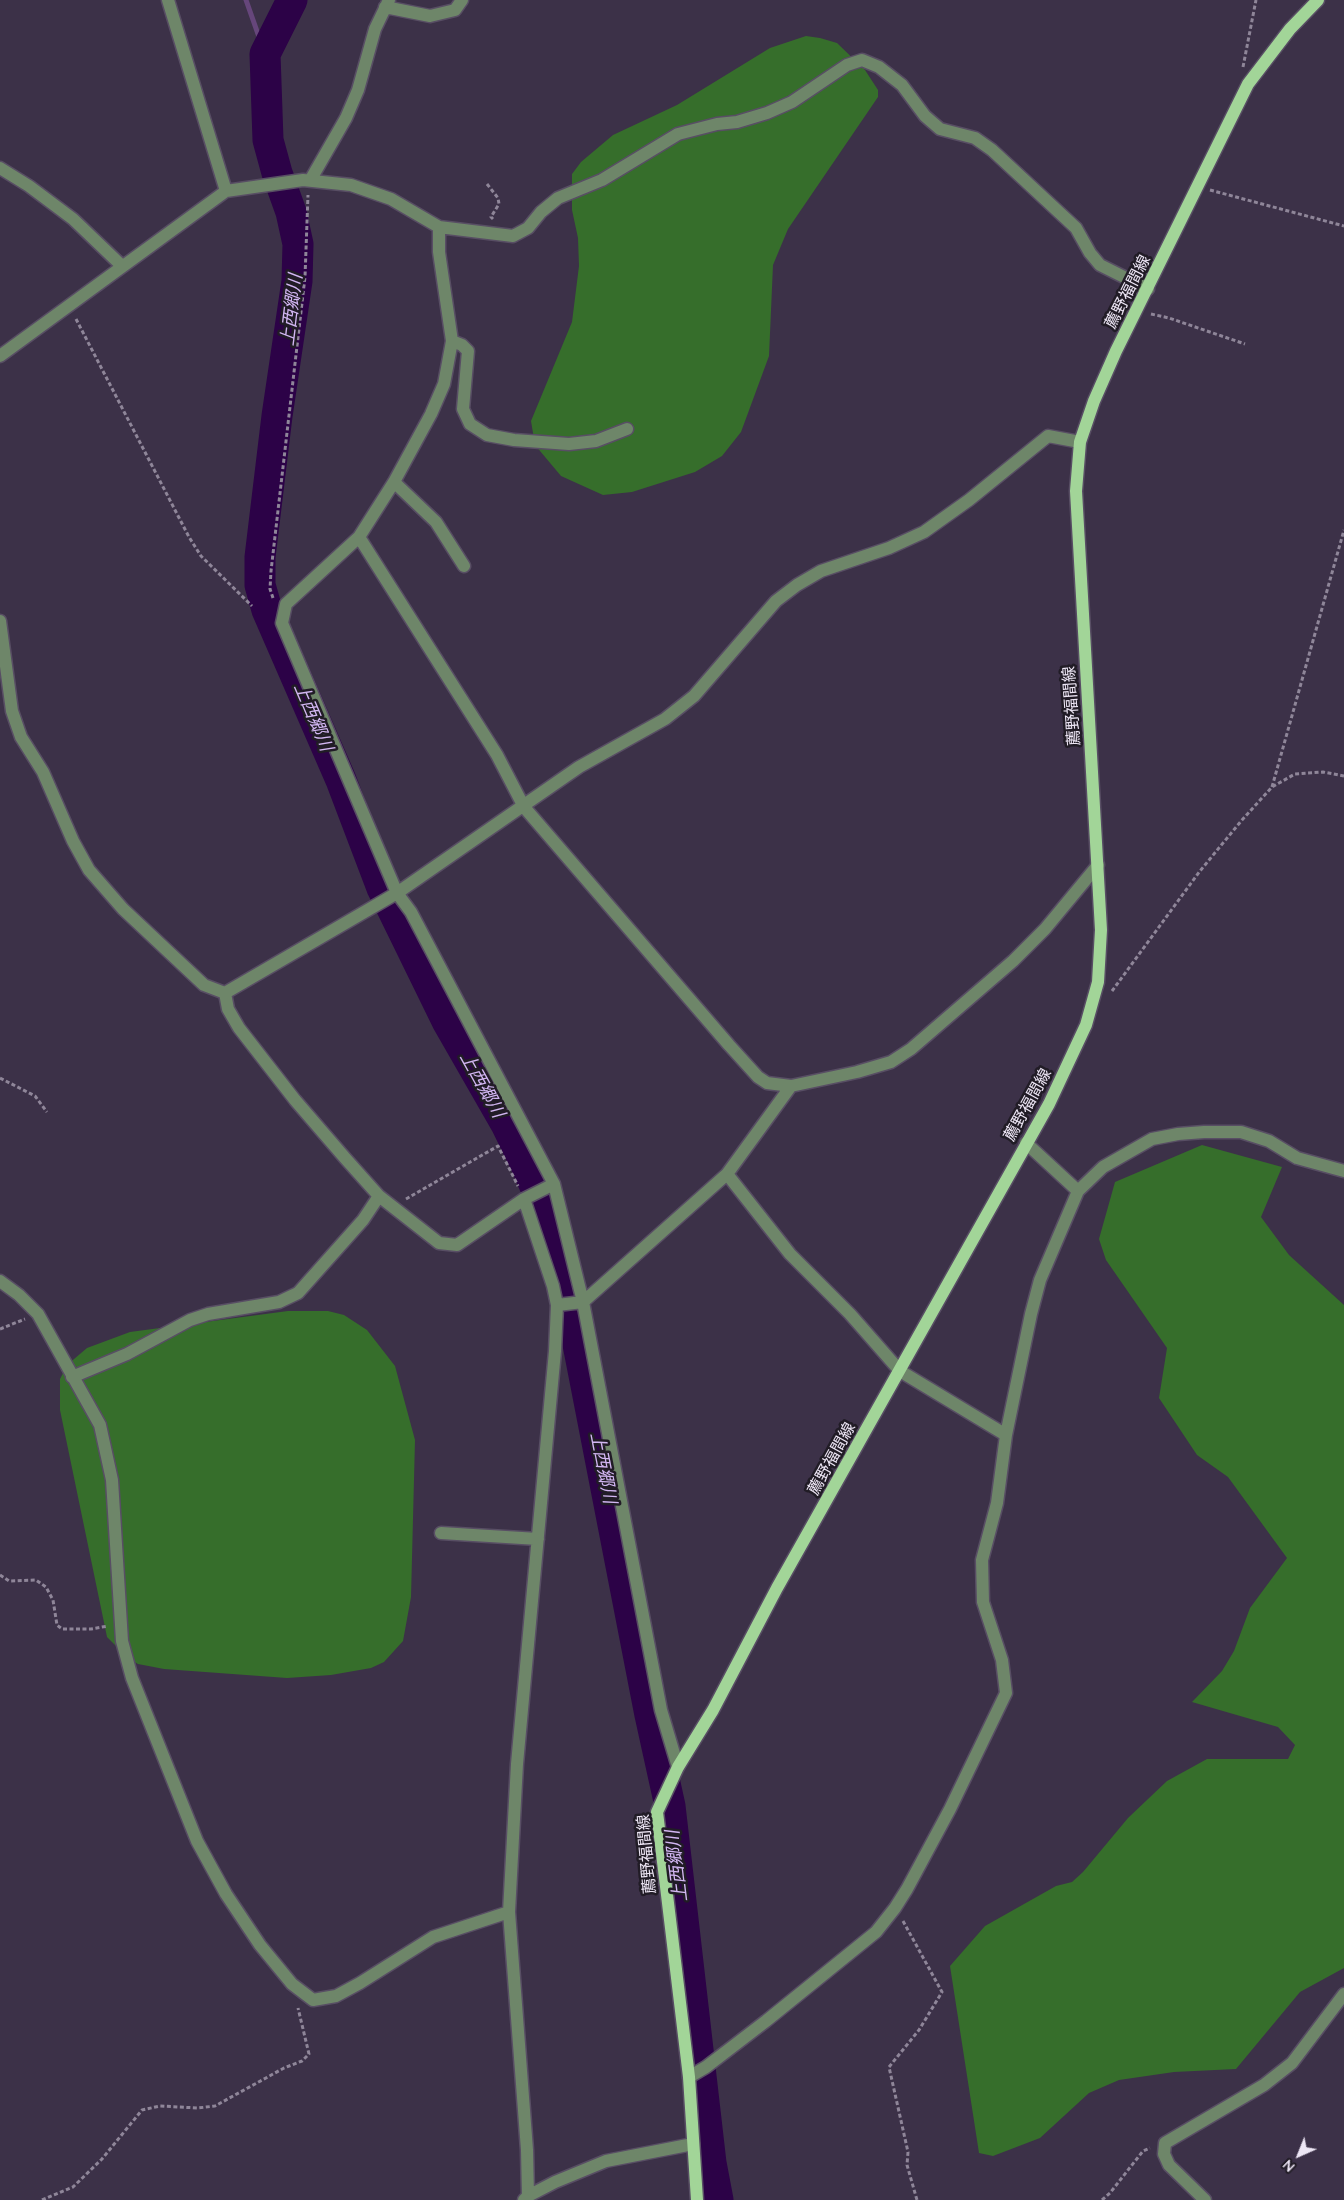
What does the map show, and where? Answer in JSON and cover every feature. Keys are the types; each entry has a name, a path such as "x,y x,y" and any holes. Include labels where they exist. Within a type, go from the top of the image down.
{"main road":[{"name":"薦野福間線","path":"697,2200 692,2144 691,2076 657,1812 678,1767 713,1710 777,1588 900,1372 1053,1095 1086,1025 1098,982 1102,930 1076,491 1080,442 1101,385 1248,84 1290,29 1318,0"}],"street":[{"path":"168,0 226,191"},
{"path":"307,179 346,118 358,90 375,29 387,4 430,16 455,10 462,0"},
{"path":"0,356 226,191 307,179 351,185 391,199 439,227 513,236 528,228 541,212 558,198 602,180 678,134 717,124 737,122 767,113 792,102 846,65 862,60 879,66 902,85 925,116 940,129 975,138 992,150 1076,228 1090,253 1100,264 1148,289"},
{"path":"0,168 29,186 72,219 122,266"},
{"path":"439,227 439,252 452,342 444,384 432,414 394,482 359,537 286,604 282,623 397,893 411,912 549,1187 571,1303 661,1710 678,1767"},
{"path":"452,342 462,345 468,351 463,409 470,424 487,435 514,440 569,444 596,441 627,429"},
{"path":"225,993 378,905 524,807 579,767 665,719 694,696 776,600 798,584 821,571 889,548 924,532 968,500 1048,436 1080,442"},
{"path":"394,482 436,522 464,566"},
{"path":"359,537 497,755 524,807 758,1077 768,1083 791,1086 857,1072 891,1062 911,1049 1013,961 1046,929 1098,864"},
{"path":"0,621 12,711 21,738 43,772 73,841 88,870 123,909 204,985 225,993"},
{"path":"225,993 228,1009 259,1054 314,1122 379,1196 439,1243 457,1245 527,1197 549,1187"},
{"path":"571,1303 727,1174 791,1086"},
{"path":"691,2076 706,2067 876,1932 895,1908 950,1809 1006,1693 1002,1660 983,1602 982,1560 997,1503 1006,1434 1040,1280 1078,1191 1103,1167 1152,1140 1178,1134 1204,1132 1241,1132 1268,1141 1297,1158 1344,1171"},
{"path":"1026,1143 1078,1191"},
{"path":"727,1174 790,1254 850,1314 900,1372 1006,1434"},
{"path":"72,1377 127,1354 190,1320 208,1314 279,1302 298,1292 363,1220 379,1196"},
{"path":"526,2198 528,2150 509,1912 517,1764 538,1539 571,1303 527,1197"},
{"path":"0,1281 19,1295 38,1314 100,1425 112,1480 122,1641 132,1678 197,1841 226,1894 260,1945 292,1984 313,2000 336,1996 433,1937 509,1912"},
{"path":"440,1533 538,1539"},
{"path":"1205,2200 1169,2165 1164,2154 1165,2143 1264,2085 1292,2063 1344,1994"},
{"path":"526,2198 555,2182 606,2162 692,2144"}],"path":[{"path":"1248,84 1243,64 1256,0"},
{"path":"282,623 270,588 305,278 307,179"},
{"path":"481,233 485,227 495,223 491,217 499,204 498,198 487,184"},
{"path":"1198,186 1344,226"},
{"path":"65,308 77,320 189,537 201,556 252,606"},
{"path":"1136,311 1169,318 1245,344"},
{"path":"1272,787 1344,530"},
{"path":"1109,994 1200,872 1242,820 1272,787 1295,774 1323,772 1344,776"},
{"path":"0,1078 35,1096 47,1112"},
{"path":"392,1207 498,1146 527,1197"},
{"path":"0,1329 38,1314"},
{"path":"0,1575 9,1580 36,1580 46,1587 54,1600 57,1625 62,1629 91,1629 121,1624"},
{"path":"895,1908 942,1992 919,2030 889,2067 908,2152 907,2165 917,2200"},
{"path":"42,2200 73,2187 102,2159 142,2110 160,2106 198,2108 215,2106 284,2068 302,2061 309,2054 292,1984"},
{"path":"1102,2200 1110,2193 1142,2151 1165,2143"}],"green space":[{"path":"806,36 837,43 865,70 878,90 878,97 788,229 773,265 769,356 741,432 722,456 695,472 632,492 603,495 561,476 535,445 531,421 572,322 579,266 578,238 572,210 572,174 581,162 613,135 677,105 770,48"},
{"path":"1202,1145 1282,1167 1261,1217 1289,1255 1344,1305 1344,1968 1300,1992 1236,2069 1174,2072 1119,2080 1089,2093 1040,2138 993,2156 979,2153 950,1966 985,1926 1056,1886 1072,1882 1083,1872 1128,1818 1167,1781 1207,1759 1288,1759 1295,1745 1278,1727 1192,1702 1222,1671 1234,1651 1250,1608 1287,1558 1228,1477 1197,1455 1159,1398 1167,1348 1106,1260 1099,1239 1115,1182"},
{"path":"288,1311 328,1311 344,1315 367,1330 395,1366 415,1440 411,1597 403,1641 384,1662 371,1668 331,1675 287,1678 164,1669 138,1664 128,1658 107,1637 60,1410 60,1379 67,1365 87,1348 130,1332"}],"waterway":[{"path":"246,0 265,54"},
{"name":"上西郷川","path":"292,0 265,54 268,140 291,212 298,244 297,281 277,416 260,557 260,585 267,610 341,780 382,888 447,1021 506,1124 525,1163 547,1214 563,1267 650,1715 670,1806 711,2163 718,2200"}]}
